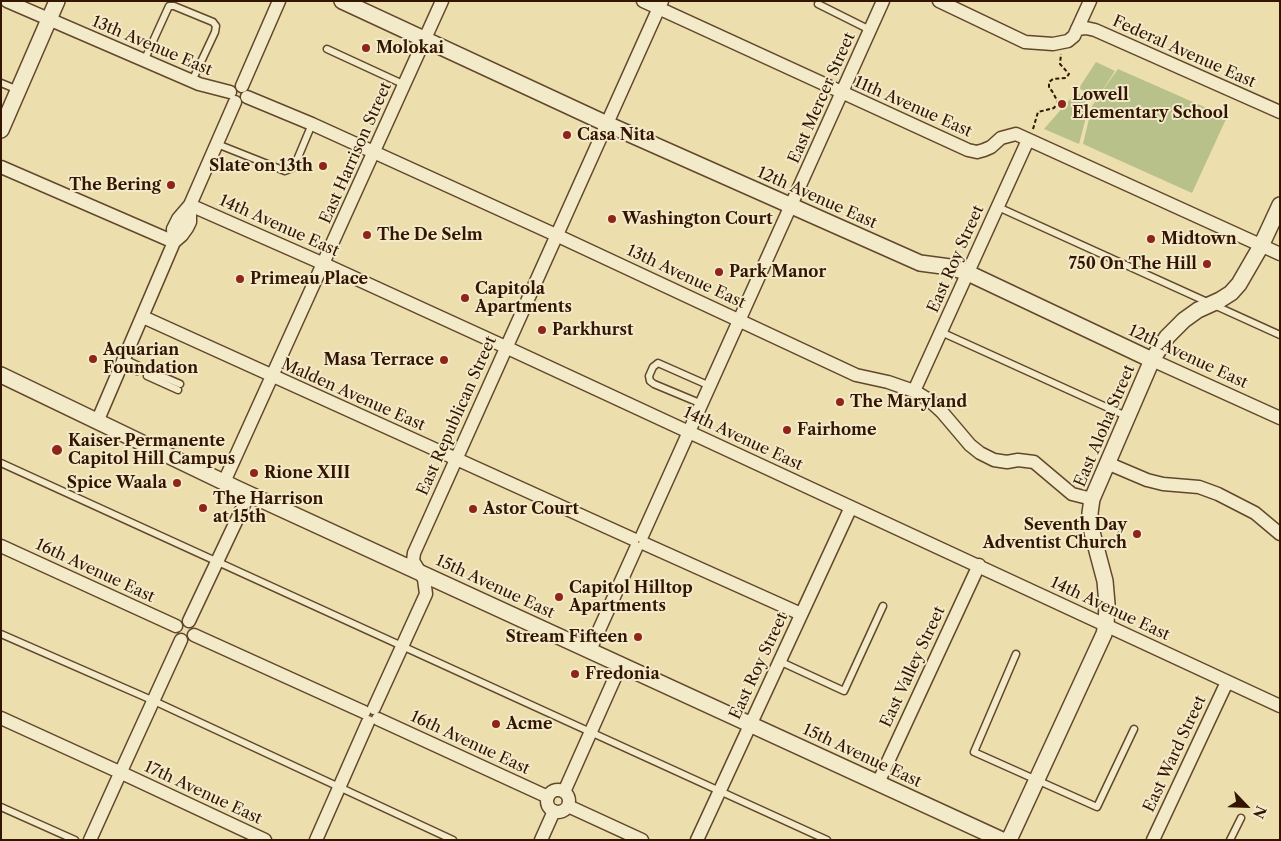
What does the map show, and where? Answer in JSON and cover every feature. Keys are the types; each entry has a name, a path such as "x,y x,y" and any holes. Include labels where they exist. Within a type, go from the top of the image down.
{"street":[{"name":"13th Avenue East","path":"7,1 192,81 217,90 238,94 312,124 856,375 888,382 914,391 929,400 942,412 980,453 994,460 1034,462 1072,494 1092,499"},
{"path":"1,130 57,1"},
{"path":"97,422 174,242 173,229 178,219 190,205 278,1"},
{"name":"12th Avenue East","path":"342,1 607,124 920,264 950,267 968,273 1280,418"},
{"name":"East Harrison Street","path":"224,482 442,1"},
{"name":"11th Avenue East","path":"643,1 661,5 842,93 968,150 977,152 984,150 1008,135 1031,135 1280,254"},
{"name":"East Mercer Street","path":"590,650 883,1"},
{"path":"939,1 1025,42 1053,44 1068,41 1077,29 1090,1"},
{"name":"East Republican Street","path":"316,840 426,594 426,586 413,561 414,553 661,5"},
{"name":"Federal Avenue East","path":"1077,29 1095,30 1280,112"},
{"name":"East Roy Street","path":"914,391 1031,135"},
{"path":"1,167 174,242"},
{"name":"14th Avenue East","path":"190,205 506,347 1280,706"},
{"name":"East Aloha Street","path":"1009,840 1104,634 1107,604 1105,581 1092,532 1090,513 1092,499 1107,463 1152,360 1167,337 1184,320 1198,310 1231,293 1239,284 1261,246 1280,205"},
{"name":"Malden Avenue East","path":"143,318 801,614"},
{"name":"15th Avenue East","path":"1,376 249,494 1002,840"},
{"path":"1107,463 1147,480 1164,484 1199,487 1218,494 1255,513 1280,534"},
{"path":"189,621 249,494"},
{"name":"East Roy Street","path":"697,840 851,507"},
{"name":"16th Avenue East","path":"1,546 176,626"},
{"name":"East Valley Street","path":"878,783 978,565"},
{"path":"183,620 189,621 194,626 194,635 188,640 180,640 175,634 176,626 183,620"},
{"name":"16th Avenue East","path":"194,635 548,797"},
{"path":"90,840 180,640"},
{"path":"564,792 621,664"},
{"name":"East Ward Street","path":"1153,840 1227,682"},
{"name":"17th Avenue East","path":"1,718 265,840"},
{"path":"555,791 564,792 569,798 568,806 564,811 554,811 548,805 548,797 555,791"},
{"path":"568,806 642,840"},
{"path":"541,840 554,811"}],"lane":[{"path":"818,4 870,30"},
{"path":"144,61 169,6 174,6 213,22 216,26 215,32 192,81"},
{"path":"326,49 405,85"},
{"path":"1,83 18,90"},
{"path":"217,144 285,171 294,167 312,124"},
{"path":"998,207 1280,336"},
{"path":"941,332 1128,417"},
{"path":"123,362 138,369"},
{"path":"702,404 654,384 650,381 649,376 652,368 658,363 710,386"},
{"path":"148,373 179,387"},
{"path":"1,463 827,840"},
{"path":"779,661 844,691 883,606"},
{"path":"1,634 154,701 453,840"},
{"path":"1016,654 974,752 1097,807 1134,728"},
{"path":"1,807 74,840"},
{"path":"1230,840 1240,818"}],"path":[{"path":"1031,135 1038,112 1054,108 1058,102 1058,99 1049,88 1049,82 1053,78 1066,78 1069,74 1060,64 1061,54"}],"green space":[{"path":"1096,62 1115,71 1097,98 1118,69 1227,117 1192,193 1083,144 1092,106 1097,99 1079,88"},
{"path":"1077,91 1089,106 1079,144 1044,129"}],"place":[{"name":"Molokai","path":"366,48"},
{"name":"Lowell Elementary School","path":"1062,104"},
{"name":"Casa Nita","path":"567,135"},
{"name":"Slate on 13th","path":"323,166"},
{"name":"The Bering","path":"171,185"},
{"name":"Washington Court","path":"612,219"},
{"name":"The De Selm","path":"367,235"},
{"name":"Midtown","path":"1151,239"},
{"name":"750 On The Hill","path":"1207,264"},
{"name":"Park Manor","path":"719,272"},
{"name":"Primeau Place","path":"240,279"},
{"name":"Capitola Apartments","path":"465,298"},
{"name":"Parkhurst","path":"542,330"},
{"name":"Aquarian Foundation","path":"93,359"},
{"name":"Masa Terrace","path":"444,360"},
{"name":"The Maryland","path":"840,402"},
{"name":"Fairhome","path":"787,430"},
{"name":"Kaiser Permanente Capitol Hill Campus","path":"57,450"},
{"name":"Rione XIII","path":"254,473"},
{"name":"Spice Waala","path":"177,483"},
{"name":"The Harrison at 15th","path":"203,508"},
{"name":"Astor Court","path":"473,509"},
{"name":"Seventh Day Adventist Church","path":"1137,534"},
{"name":"Capitol Hilltop Apartments","path":"559,597"},
{"name":"Stream Fifteen","path":"638,637"},
{"name":"Fredonia","path":"575,674"},
{"name":"Acme","path":"496,724"}]}
